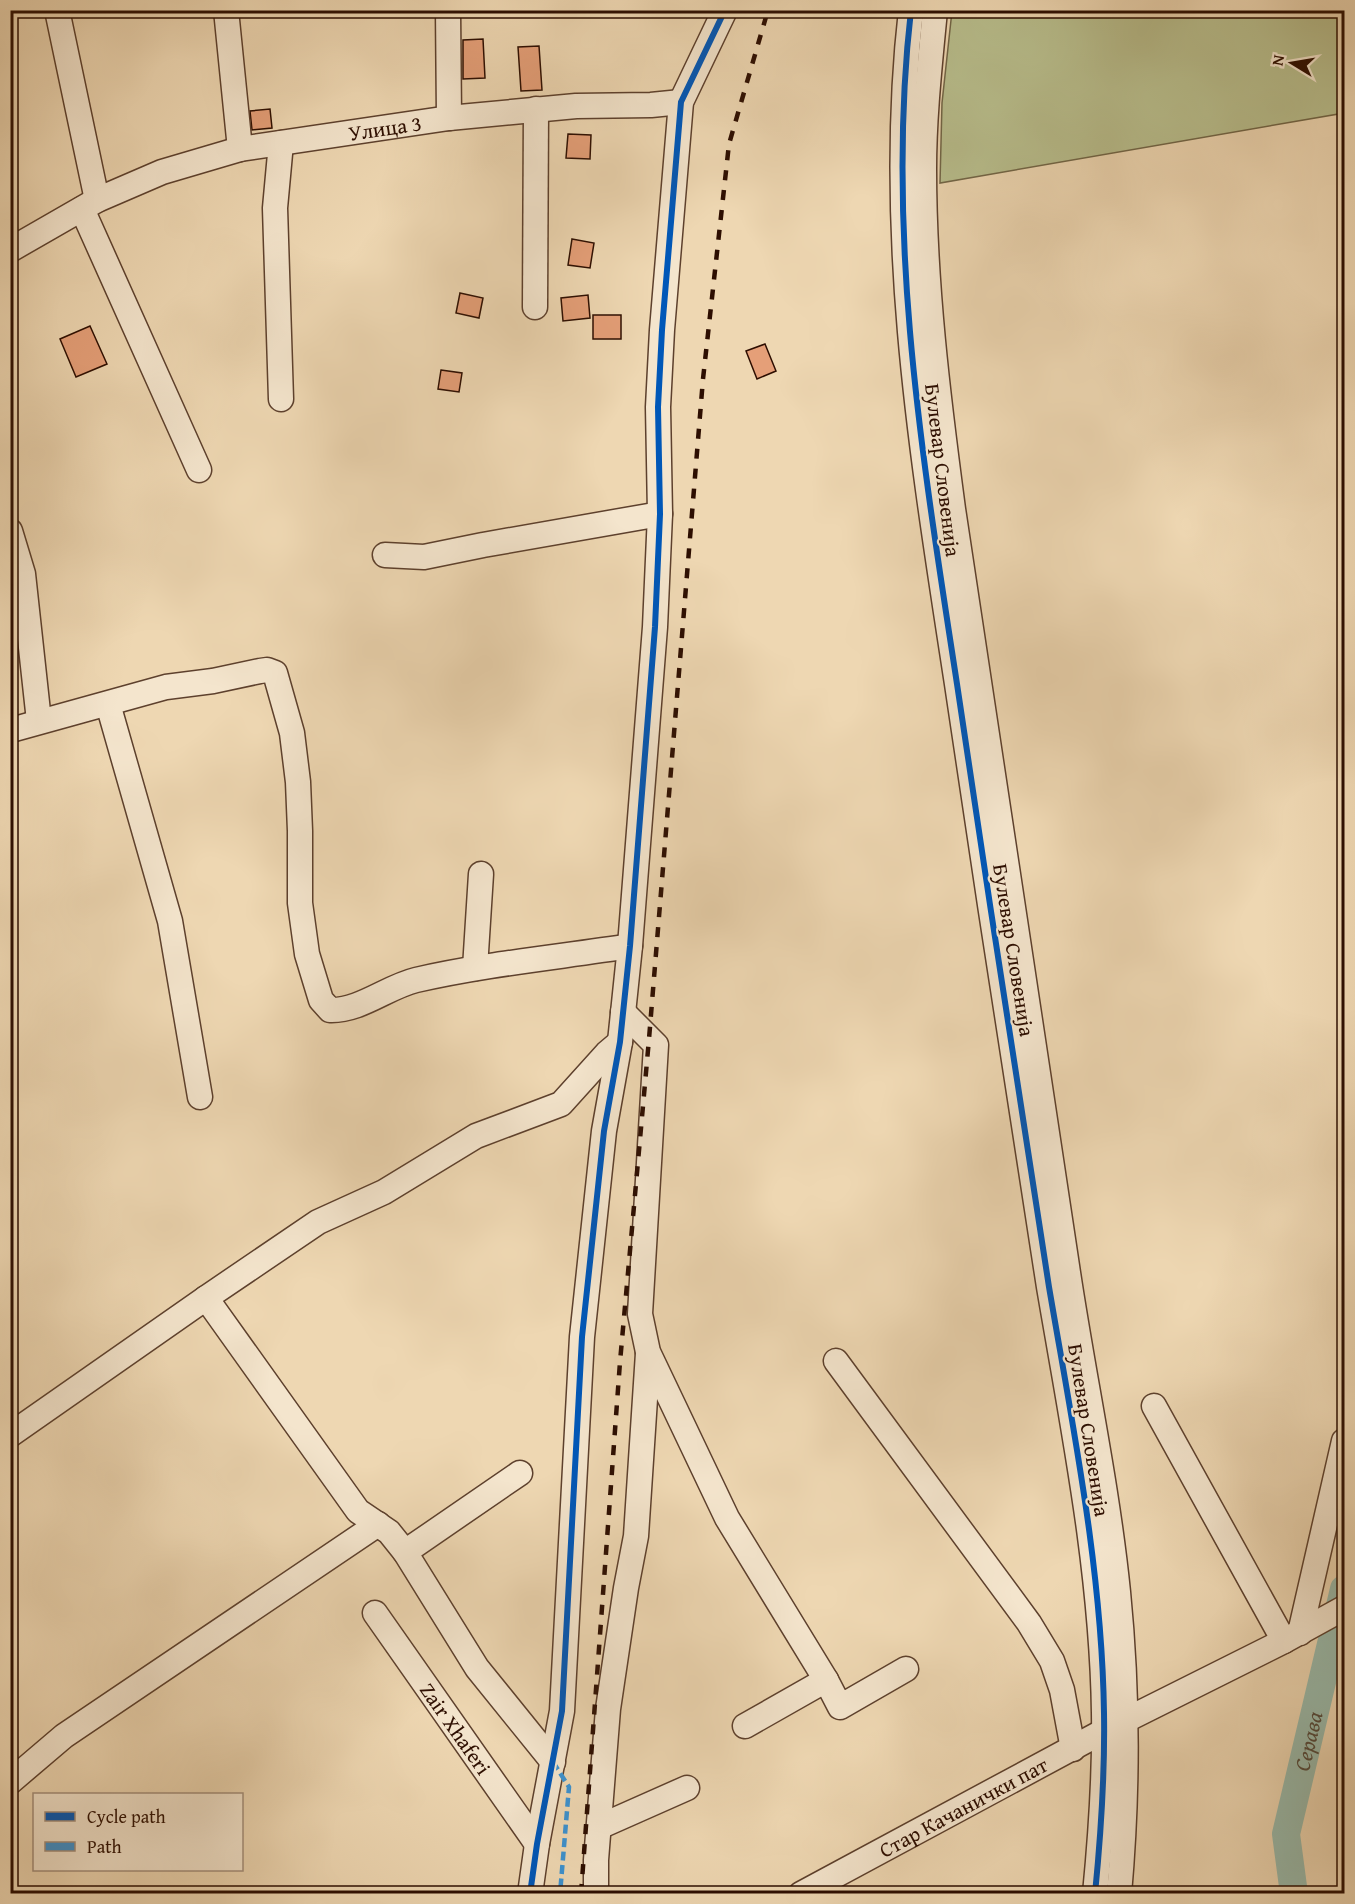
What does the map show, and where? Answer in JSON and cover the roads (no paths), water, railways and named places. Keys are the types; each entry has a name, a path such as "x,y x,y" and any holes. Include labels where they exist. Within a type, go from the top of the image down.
{"street":[{"path":"57,10 90,205 199,470"},
{"path":"226,10 240,149"},
{"path":"448,10 449,118"},
{"path":"530,1893 562,1711 582,1337 604,1131 620,1042 630,946 655,627 660,514 658,407 666,273 681,102 724,10"},
{"name":"Булевар Словенија","path":"911,10 903,144 903,227 918,417 1028,1157 1083,1489 1095,1578 1103,1676 1104,1731 1104,1787 1095,1893"},
{"name":"Булевар Словенија","path":"935,10 924,167 925,231 939,405 1068,1275 1106,1497 1118,1594 1126,1721 1124,1819 1119,1893"},
{"name":"Улица 3","path":"10,250 90,205 162,172 240,149 449,118 576,106 651,105 681,102"},
{"path":"535,307 536,109"},
{"path":"281,143 275,208 281,399"},
{"path":"385,555 424,557 483,544 660,514"},
{"path":"10,531 23,574 39,721"},
{"path":"11,730 181,684 213,681 267,670 275,674 292,733 298,782 300,903 307,954 321,1000 330,1010 343,1010 413,981 475,968 630,946"},
{"path":"108,704 170,921 200,1097"},
{"path":"475,968 481,874"},
{"path":"623,1012 656,1045 640,1314 648,1352 727,1518 826,1680 840,1707 906,1669"},
{"path":"10,1435 318,1222 384,1192 476,1136 561,1104 607,1053 620,1042"},
{"path":"206,1298 358,1511 389,1532 405,1552 477,1668 552,1762"},
{"path":"596,1893 598,1827 608,1709 636,1536 648,1352"},
{"path":"836,1361 1029,1623 1052,1660 1062,1690 1073,1749"},
{"path":"1154,1406 1292,1637"},
{"path":"1292,1637 1344,1441"},
{"path":"405,1552 520,1473"},
{"path":"10,1782 64,1737 378,1524"},
{"name":"Стар Качанички пат","path":"801,1893 1104,1731 1292,1637 1344,1608"},
{"name":"Zair Xhaferi","path":"375,1613 537,1844"},
{"path":"1123,1673 1142,1691 1174,1697"},
{"path":"745,1726 826,1680"},
{"path":"1050,1760 1070,1761 1085,1765 1104,1787"},
{"path":"598,1827 687,1788"}],"waterway":[{"name":"Серава","path":"1294,1894 1286,1834 1344,1589"}],"railway":[{"path":"581,1894 620,1362 703,379 729,144 768,10"}]}
